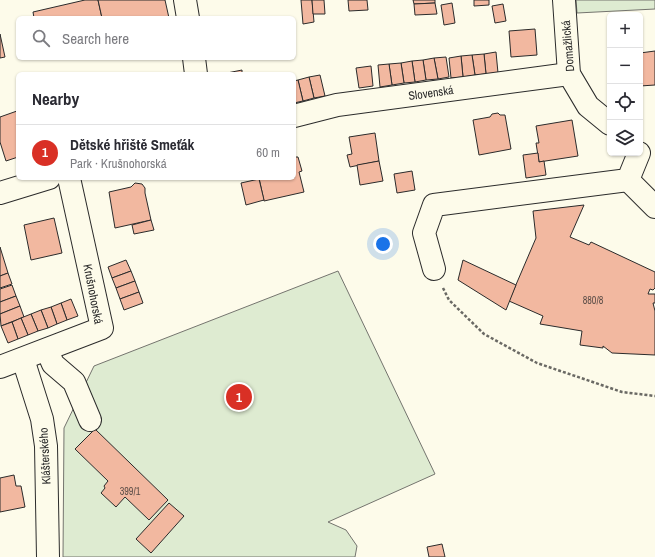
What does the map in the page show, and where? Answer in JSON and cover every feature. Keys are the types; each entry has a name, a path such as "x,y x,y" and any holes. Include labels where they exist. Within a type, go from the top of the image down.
{"street":[{"path":"185,0 188,16"},
{"name":"Domažlická","path":"564,0 569,74 588,106 607,122"},
{"path":"194,60 196,72"},
{"name":"Slovenská","path":"296,115 337,105 569,74"},
{"path":"628,180 639,156"},
{"path":"0,193 42,180"},
{"name":"Krušnohorská","path":"0,367 102,328 69,180"},
{"path":"628,180 655,206"},
{"path":"434,269 424,233 434,205 628,180"},
{"path":"47,350 53,364 74,382 90,420"},
{"name":"Klášterského","path":"23,359 42,419 46,446 48,557"}],"path":[{"path":"434,269 449,300 484,334 537,363 622,392 655,396"}],"green space":[{"path":"576,0 655,0 655,9 577,13"},
{"path":"338,271 435,474 328,522 346,530 357,546 355,557 63,557 64,428 94,366"}],"building":[{"path":"85,0 98,0 102,16 34,16 33,12"},
{"path":"98,0 165,0 169,16 102,16"},
{"path":"301,0 312,0 314,22 303,24"},
{"path":"312,0 324,0 325,14 313,14"},
{"path":"348,0 367,0 368,10 349,11"},
{"path":"413,0 435,0 435,3 414,4"},
{"path":"474,0 489,0 489,5 474,6"},
{"path":"435,3 437,14 415,15 414,4"},
{"path":"452,3 455,23 444,25 441,5"},
{"path":"503,4 506,21 495,23 492,6"},
{"path":"535,29 537,55 511,57 509,31"},
{"path":"0,34 5,57 0,58"},
{"path":"655,51 655,85 643,86 643,53"},
{"path":"496,52 498,73 486,74 484,54"},
{"path":"484,54 486,74 475,75 472,55"},
{"path":"472,55 475,75 463,77 461,56"},
{"path":"461,56 463,77 451,78 449,58"},
{"path":"446,57 449,77 438,79 434,58"},
{"path":"434,58 438,79 426,80 423,60"},
{"path":"423,60 426,80 415,82 412,61"},
{"path":"412,61 415,82 404,83 401,63"},
{"path":"401,63 404,83 392,85 389,64"},
{"path":"389,64 392,85 380,87 378,65"},
{"path":"371,66 373,86 359,88 356,68"},
{"path":"320,75 325,96 314,98 309,77"},
{"path":"309,77 314,98 303,101 298,80"},
{"path":"296,80 298,80 303,101 296,103"},
{"path":"16,111 16,158 6,161 0,142 0,117"},
{"path":"498,113 500,115 505,115 511,149 479,155 473,120 490,117 492,114"},
{"path":"572,120 578,156 539,162 536,143 539,143 536,126"},
{"path":"375,133 379,161 350,167 347,155 352,154 349,137"},
{"path":"538,153 539,162 544,161 546,175 526,178 523,155"},
{"path":"296,157 298,157 302,171 299,172 304,192 264,201 259,180 296,180"},
{"path":"379,161 383,181 360,185 357,165"},
{"path":"412,171 415,190 397,193 394,174"},
{"path":"259,180 264,200 246,205 241,183"},
{"path":"135,183 142,184 145,188 151,220 115,228 109,192 131,187"},
{"path":"584,205 570,237 589,245 591,242 655,272 655,288 653,290 650,289 648,294 655,294 655,303 653,303 655,311 655,355 612,353 603,346 603,348 580,345 582,331 540,324 543,316 509,301 536,238 533,211"},
{"path":"54,218 62,253 31,260 24,225"},
{"path":"151,220 154,230 134,234 132,225"},
{"path":"0,247 8,273 0,276"},
{"path":"126,260 131,271 112,278 108,267"},
{"path":"463,260 516,285 506,310 458,280"},
{"path":"131,271 135,281 116,288 112,278"},
{"path":"8,273 12,284 0,288 0,276"},
{"path":"135,281 139,292 120,299 116,288"},
{"path":"12,285 16,296 0,302 0,289"},
{"path":"139,292 143,303 124,310 120,299"},
{"path":"16,296 20,306 0,314 0,302"},
{"path":"71,299 78,316 67,320 61,303"},
{"path":"61,303 67,320 57,324 51,307"},
{"path":"20,306 24,317 1,326 0,314"},
{"path":"51,307 57,324 48,328 41,310"},
{"path":"41,310 48,328 38,331 31,314"},
{"path":"31,314 38,331 28,335 21,318"},
{"path":"21,318 28,335 18,339 12,322"},
{"path":"12,322 18,339 8,343 1,326"},
{"path":"95,429 168,500 149,520 125,497 116,507 101,493 108,481 75,449"},
{"path":"14,475 16,486 21,486 25,507 0,512 0,478"},
{"path":"169,503 184,516 151,553 136,539"},
{"path":"442,544 445,557 429,557 427,547"}],"place":[{"name":"Dětské hřiště Smeťák","path":"239,397"}]}
